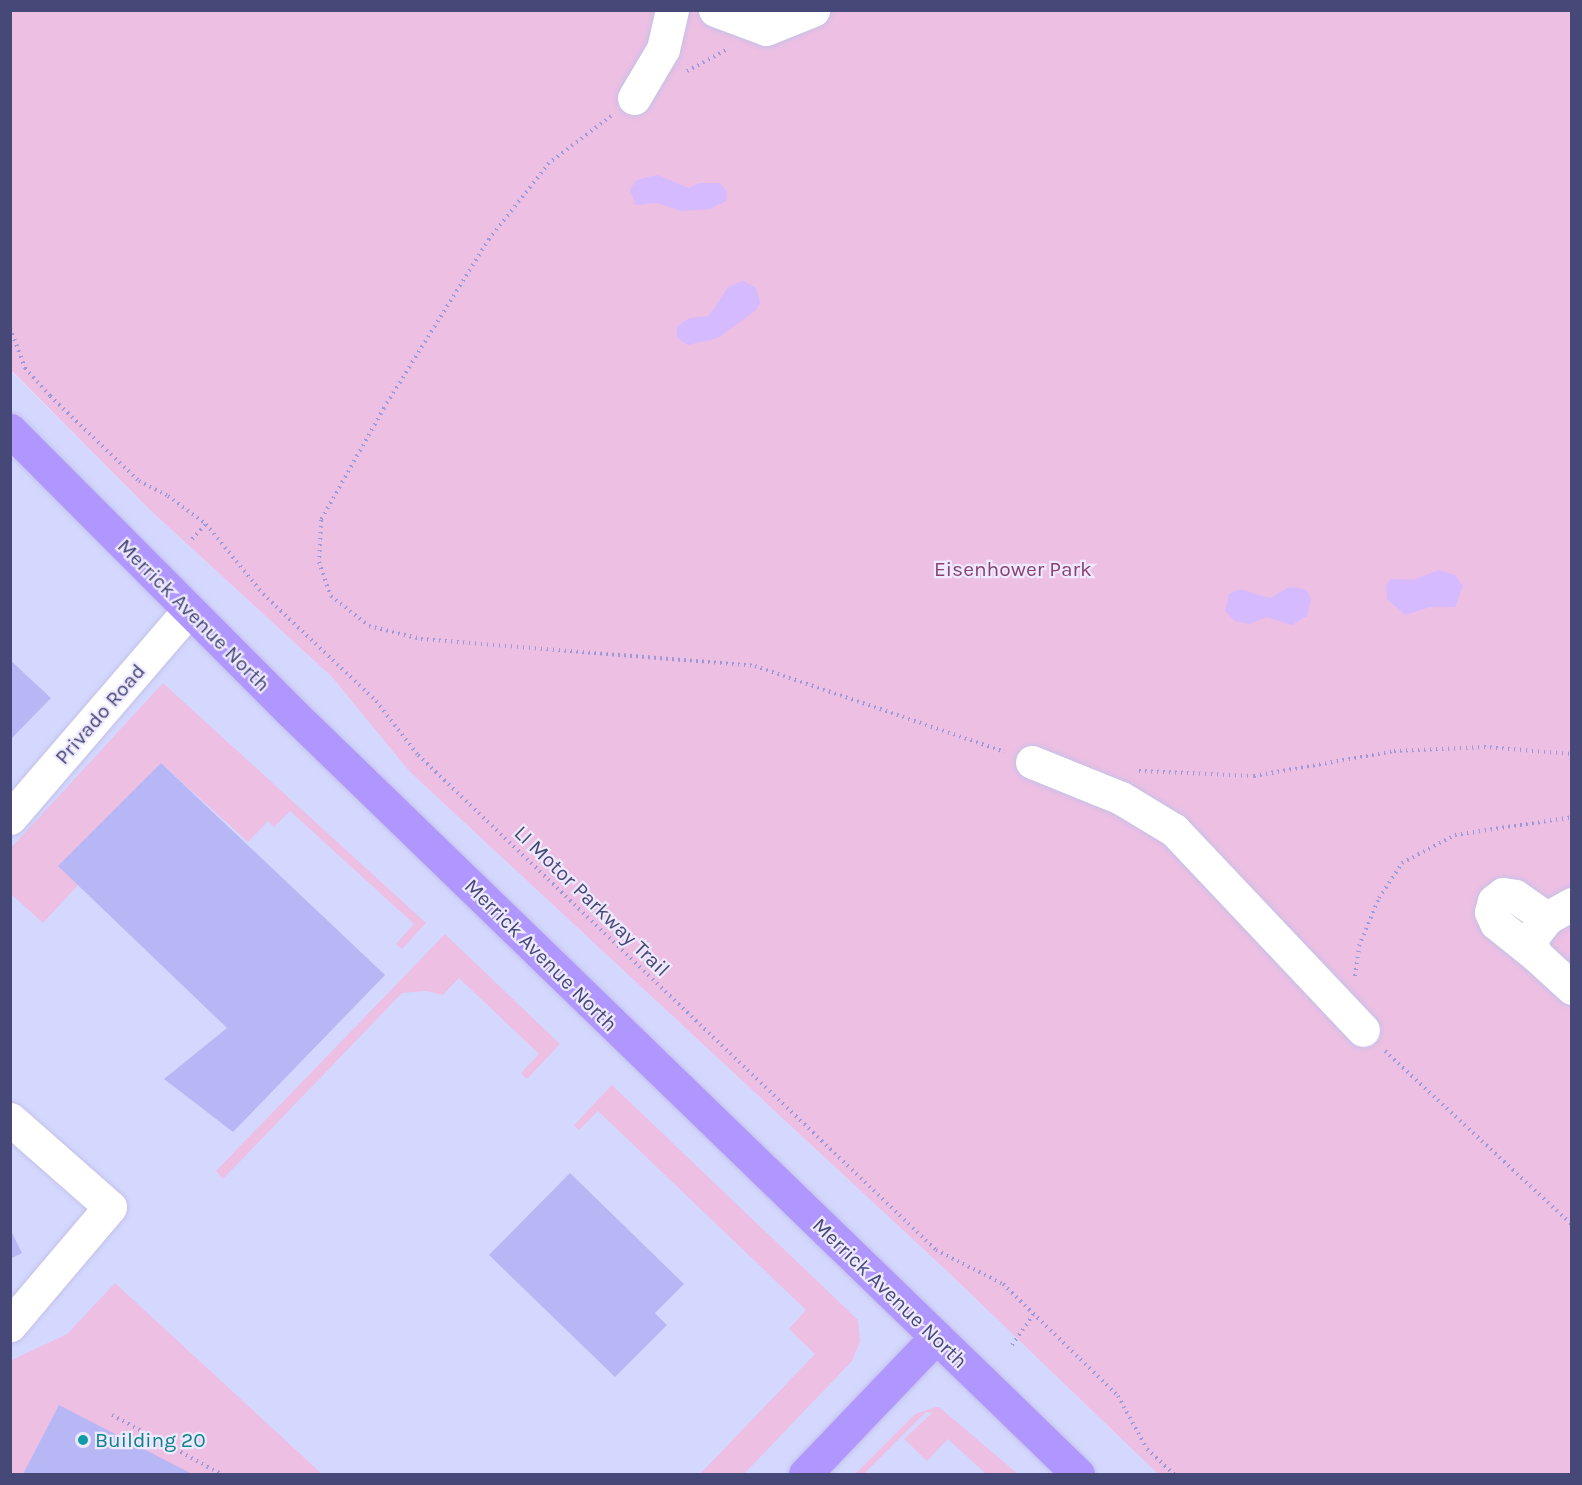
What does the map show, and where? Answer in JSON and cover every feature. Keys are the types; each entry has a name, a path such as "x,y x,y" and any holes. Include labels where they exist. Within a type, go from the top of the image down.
{"main road":[{"name":"Merrick Avenue North","path":"10,430 189,609 1078,1474"},
{"path":"805,1474 936,1337"}],"street":[{"path":"634,98 663,49 672,10"},
{"path":"715,10 766,29 813,10"},
{"name":"Privado Road","path":"10,818 189,609"},
{"path":"1032,762 1121,798 1174,830 1363,1030"},
{"path":"1536,955 1530,940 1559,911 1503,894 1491,912 1496,922 1572,988"},
{"path":"10,1119 110,1207 10,1325"}],"path":[{"path":"685,72 766,29"},
{"path":"634,98 549,163 489,239 384,408 321,520 319,562 331,596 369,626 421,639 755,666 1032,762"},
{"name":"LI Motor Parkway Trail","path":"10,328 25,368 50,396 139,481 168,496 206,524 263,594 376,701 418,754 927,1242 1003,1284 1118,1396 1147,1449 1174,1474"},
{"path":"192,539 206,524"},
{"path":"1135,771 1254,776 1394,751 1484,747 1572,754"},
{"path":"1354,986 1359,946 1379,898 1402,863 1455,836 1572,817"},
{"path":"1363,1030 1572,1225"},
{"path":"1012,1345 1033,1315"},
{"path":"112,1415 221,1474"}],"shaded area":[{"path":"10,370 149,509 332,677 409,771 949,1273 1158,1474 11,1474"}],"green space":[{"name":"Eisenhower Park","path":"10,11 1571,11 1571,1474 1158,1474 949,1273 409,771 332,677 149,509 11,370"},
{"path":"163,683 426,923 402,949 396,944 414,924 290,811 274,827 268,821 248,842 161,763 64,869 79,884 43,923 11,894 10,849"},
{"path":"445,934 560,1044 527,1079 521,1073 539,1054 459,978 443,995 426,991 402,993 223,1179 216,1171"},
{"path":"612,1085 858,1320 860,1341 852,1361 744,1474 700,1474 815,1354 789,1329 806,1310 598,1111 579,1130 574,1125"},
{"path":"115,1283 322,1474 11,1474 10,1361 67,1334"},
{"path":"939,1407 1018,1474 986,1474 948,1439 927,1461 904,1439 932,1413 926,1412 864,1474 855,1474 915,1414"}],"sand":[{"path":"657,175 689,188 699,183 720,183 727,192 726,201 710,209 682,211 657,203 636,205 630,190 637,180"},
{"path":"743,281 756,288 760,302 756,310 718,338 688,345 677,338 677,326 690,318 709,316 728,287"},
{"path":"1439,570 1455,575 1463,586 1455,607 1430,607 1405,615 1387,599 1386,585 1391,579 1413,580"},
{"path":"1290,587 1305,589 1311,599 1307,616 1292,625 1266,617 1250,624 1235,621 1225,611 1229,594 1239,589 1270,598"}],"building":[{"path":"10,660 51,698 10,740"},
{"path":"161,763 385,975 233,1132 164,1079 227,1028 58,866"},
{"path":"570,1173 684,1284 655,1313 667,1325 615,1377 489,1255"},
{"path":"10,1229 22,1253 10,1259"},
{"name":"Building 20","path":"59,1405 192,1474 23,1474"}],"place":[{"name":"Building 20","path":"83,1440"}]}
